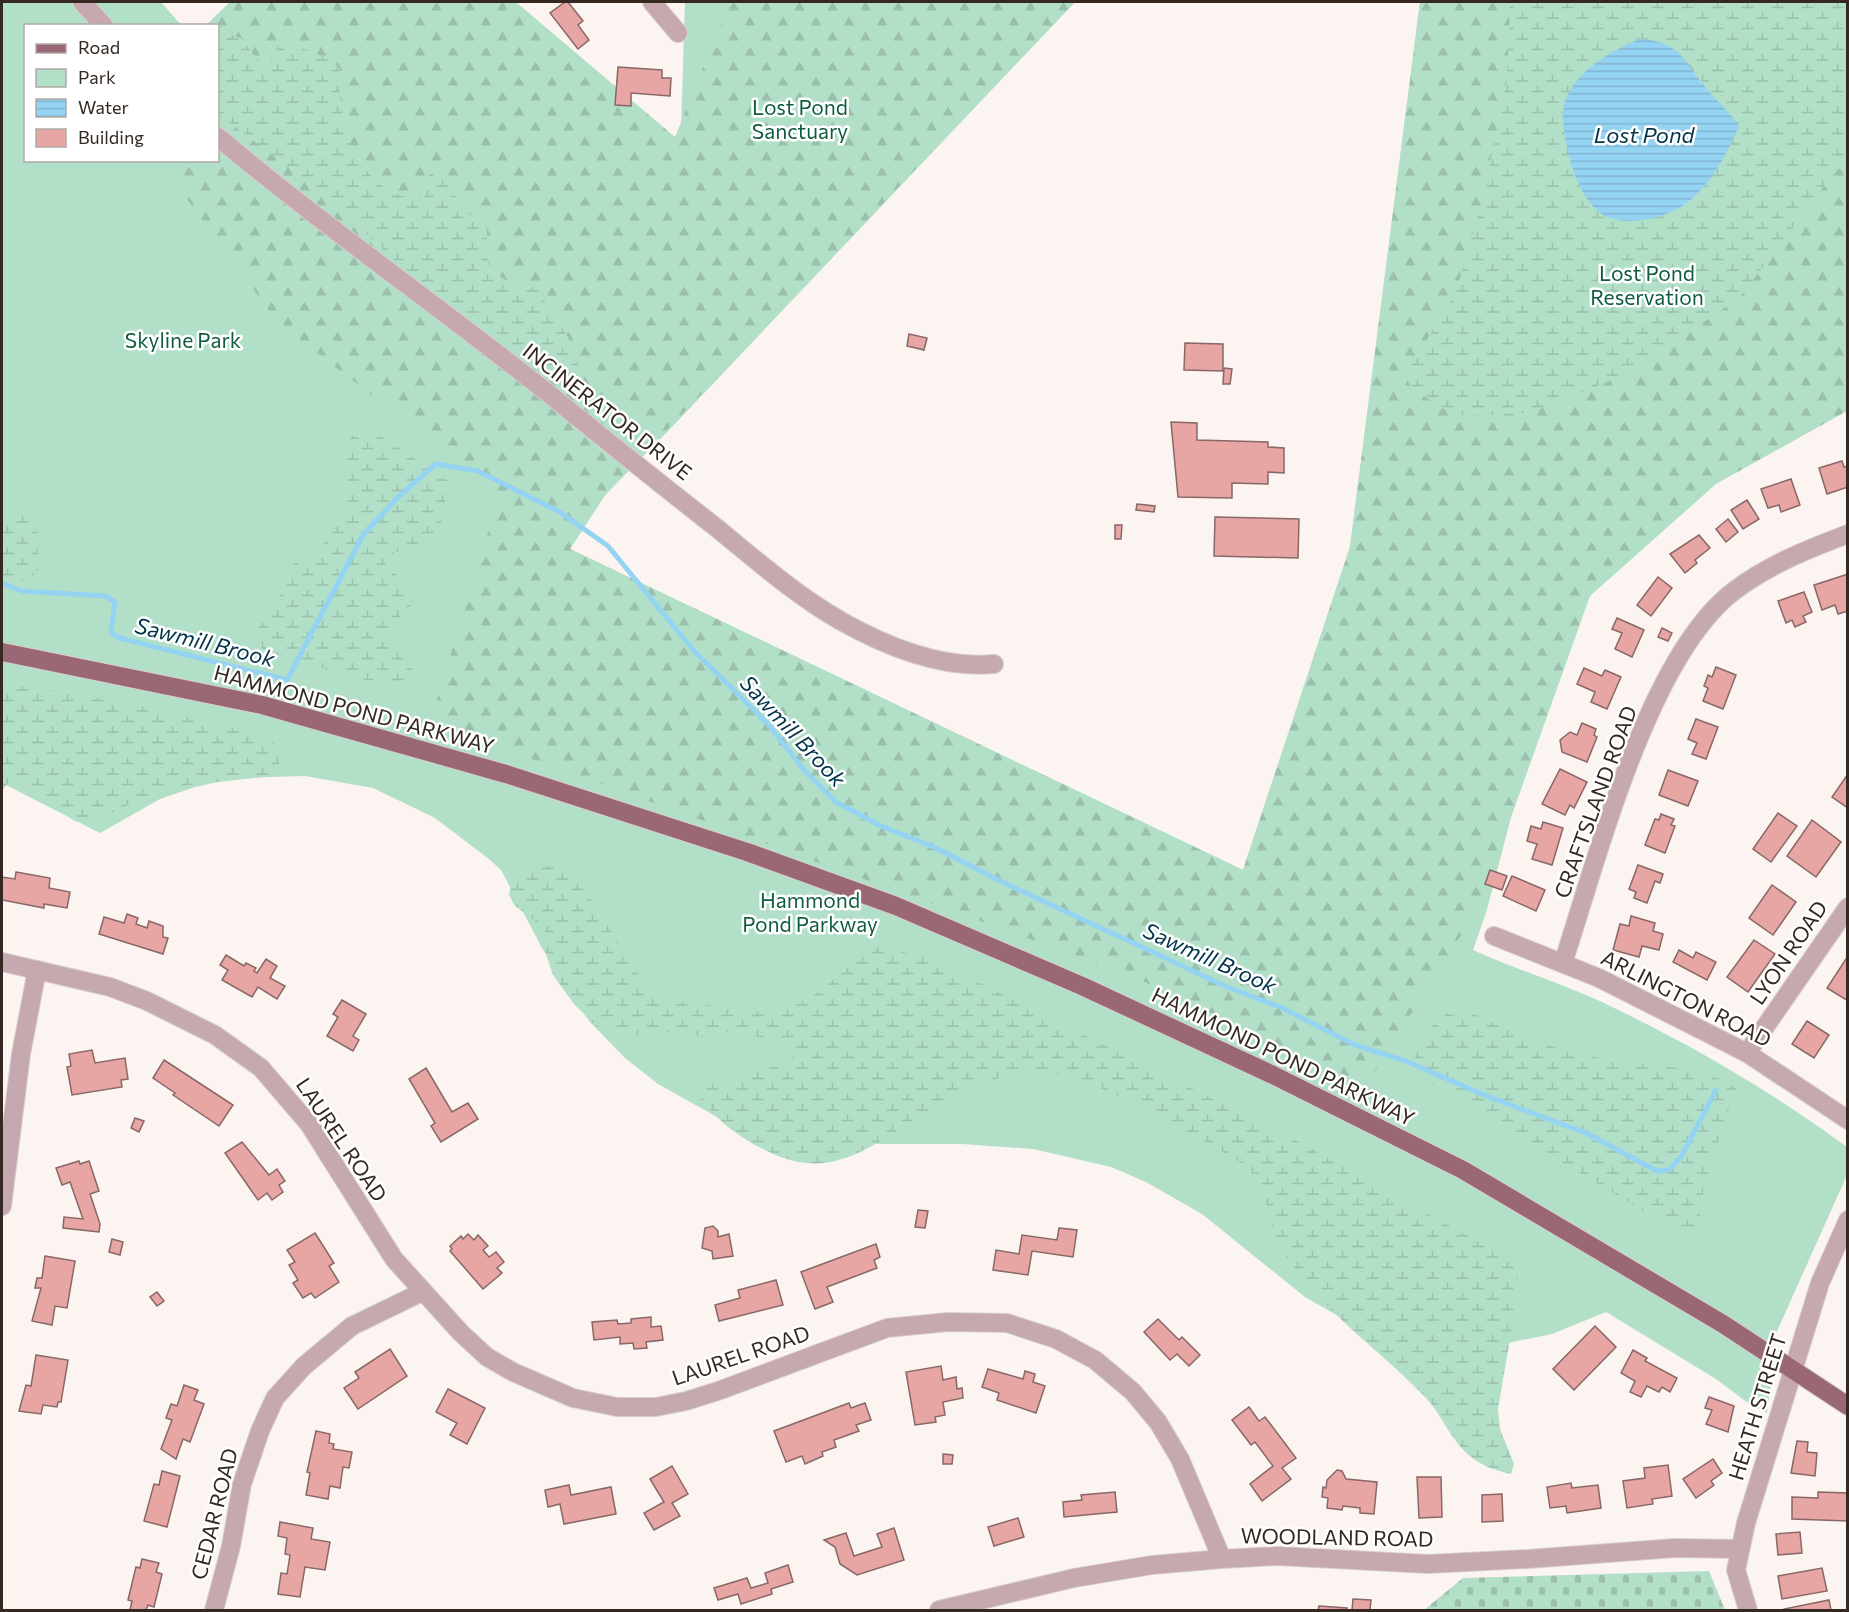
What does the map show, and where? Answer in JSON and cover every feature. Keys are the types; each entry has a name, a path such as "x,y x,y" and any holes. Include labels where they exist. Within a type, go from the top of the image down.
{"main road":[{"name":"HAMMOND POND PARKWAY","path":"2,652 262,705 506,774 747,852 896,906 1082,986 1273,1075 1463,1170 1792,1368 1848,1406"}],"street":[{"path":"82,2 102,24"},
{"path":"652,2 678,33"},
{"name":"INCINERATOR DRIVE","path":"219,138 808,598 841,621 899,648 945,663 968,667 994,664"},
{"name":"CRAFTSLAND ROAD","path":"1563,963 1637,745 1666,681 1688,643 1715,608 1734,591 1793,556 1848,534"},
{"name":"LYON ROAD","path":"1747,1053 1848,907"},
{"name":"ARLINGTON ROAD","path":"1494,936 1563,963 1747,1053 1848,1120"},
{"name":"LAUREL ROAD","path":"2,962 110,987 147,1001 215,1035 261,1068 309,1124 394,1259 422,1292 487,1357 573,1398 617,1407 656,1407 686,1401 887,1328 948,1322 1007,1323 1046,1336 1095,1360 1133,1392 1158,1422 1180,1459 1222,1559"},
{"path":"2,1206 21,1054 37,970"},
{"name":"HEATH STREET","path":"1748,1611 1736,1570 1739,1549 1774,1438 1792,1368 1820,1283 1848,1220"},
{"name":"CEDAR ROAD","path":"214,1611 231,1546 242,1484 260,1431 275,1398 304,1366 352,1326 422,1292"},
{"name":"WOODLAND ROAD","path":"939,1611 1074,1578 1152,1565 1222,1559 1278,1556 1428,1564 1675,1548 1739,1549"}],"green space":[{"path":"2,2 161,2 180,24 24,24 24,162 219,161 672,425 685,2 1075,2 672,427 605,495 570,549 1243,870 1350,547 1420,2 1847,2 1689,493 1607,560 1543,695 1486,913 1473,950 1591,997 1670,1036 1761,1088 1847,1147 1847,1175 1761,1367 1771,1383 1767,1413 1752,1406 1716,1379 1606,1312 1552,1334 1498,1345 1345,1320 1305,1297 1202,1214 1146,1182 1111,1167 1033,1149 962,1144 872,1144 717,1117 658,1084 625,1058 589,1021 542,948 501,870 435,818 373,788 305,776 236,778 195,787 160,799 100,833 2,783"},
{"path":"230,2 516,2 675,137 730,2 1075,2 605,495 570,549 1243,870 1350,547 1420,2 1847,2 1847,411 1716,484 1590,596 1479,907 1366,1085 1132,976 430,722 500,493 278,323 160,162 219,162 219,24 207,24"},
{"name":"Lost Pond Reservation","path":"1510,2 1847,2 1847,163 1834,173 1740,297 1636,369 1556,404 1525,413 1468,416 1451,414 1412,388 1407,380 1411,366 1456,292 1483,197 1507,79","holes":["1682,53 1710,93 1725,107 1588,199 1570,152 1565,102"]},
{"path":"226,33 241,38 260,63 273,63 278,45 286,45 311,51 340,68 342,110 356,153 368,172 383,186 402,196 424,198 431,168 440,172 463,208 486,228 486,252 492,268 512,283 537,288 563,329 575,353 578,365 578,377 574,389 566,392 426,290 328,197 219,115 219,35"},
{"path":"369,428 444,479 457,483 447,495 438,539 424,546 396,552 385,563 409,587 413,598 408,609 393,623 389,635 395,649 413,670 410,683 401,690 266,652 254,640 255,631 277,607 284,574 293,564 316,553 336,528 349,498 346,442 357,432"},
{"path":"2,514 24,515 37,525 38,570 32,577 2,589"},
{"path":"2,683 124,702 261,735 276,744 279,763 273,776 164,788 87,824 75,821 17,783 8,783 2,791"},
{"path":"547,866 561,868 579,880 650,992 663,999 762,1012 794,1005 807,999 830,983 863,949 876,947 928,957 1305,1145 1509,1259 1517,1269 1519,1286 1498,1409 1500,1429 1514,1464 1511,1474 1489,1468 1470,1456 1456,1442 1430,1402 1310,1288 1281,1247 1260,1185 1245,1165 1172,1123 1115,1095 1062,1075 1039,1072 1023,1073 975,1087 917,1118 881,1141 846,1158 809,1163 789,1160 748,1141 723,1123 708,1108 700,1099 702,1091 712,1085 782,1064 793,1057 790,1048 739,1030 708,1037 664,1032 624,1036 598,1028 574,1004 553,975 545,951 547,941 544,928 514,905 509,894 512,881 528,871"},
{"path":"1452,1011 1467,1011 1534,1039 1575,1053 1683,1069 1723,1080 1736,1088 1704,1187 1700,1217 1695,1226 1687,1229 1661,1222 1426,1080 1417,1068 1416,1052 1432,1027"},
{"path":"1709,1571 1725,1610 1424,1610 1463,1578"}],"water":[{"name":"Lost Pond","path":"1640,39 1666,44 1675,50 1739,126 1718,166 1705,185 1689,201 1658,217 1632,221 1608,217 1593,207 1588,200 1572,167 1563,114 1570,90 1586,71 1618,49"}],"building":[{"path":"568,2 583,21 578,25 589,40 578,49 550,13"},
{"path":"618,67 662,70 662,78 671,78 670,96 631,93 631,106 615,105"},
{"path":"909,334 927,338 924,350 907,346"},
{"path":"1185,343 1223,344 1223,371 1184,370"},
{"path":"1224,368 1232,369 1230,384 1223,384"},
{"path":"1171,422 1197,423 1197,440 1268,442 1268,447 1284,448 1284,473 1268,472 1268,484 1232,483 1232,498 1178,497"},
{"path":"1842,461 1844,467 1848,466 1848,487 1827,494 1819,468"},
{"path":"1791,479 1800,505 1781,512 1779,505 1768,508 1761,489"},
{"path":"1747,500 1759,519 1743,529 1731,510"},
{"path":"1137,504 1155,506 1154,512 1136,510"},
{"path":"1215,517 1299,519 1298,558 1214,556"},
{"path":"1728,519 1738,532 1726,542 1716,529"},
{"path":"1115,525 1122,525 1121,539 1115,539"},
{"path":"1699,535 1710,548 1695,560 1697,563 1685,573 1670,554"},
{"path":"1848,574 1848,611 1838,614 1835,605 1822,610 1814,585"},
{"path":"1658,577 1672,588 1651,616 1637,605"},
{"path":"1804,592 1812,612 1803,616 1806,622 1795,627 1792,620 1786,623 1778,601"},
{"path":"1617,618 1644,630 1632,657 1615,649 1622,633 1612,629"},
{"path":"1662,628 1672,633 1668,641 1658,637"},
{"path":"1716,667 1736,675 1723,709 1703,701 1708,688 1704,686 1708,675 1712,677"},
{"path":"1584,668 1602,676 1605,670 1621,677 1607,709 1591,702 1595,692 1577,684"},
{"path":"1696,719 1718,727 1706,759 1692,754 1697,743 1688,739"},
{"path":"1582,723 1596,729 1594,735 1597,737 1587,762 1562,752 1560,740 1570,732 1577,735"},
{"path":"1560,769 1587,782 1574,808 1570,805 1565,815 1542,804"},
{"path":"1668,770 1698,781 1688,806 1659,795"},
{"path":"1848,774 1848,808 1832,797"},
{"path":"1778,813 1797,826 1771,862 1753,849"},
{"path":"1661,814 1674,819 1671,825 1675,826 1665,853 1645,845 1655,819 1659,820"},
{"path":"1812,820 1841,842 1816,877 1787,856"},
{"path":"1543,822 1563,828 1552,865 1532,859 1537,844 1527,841 1531,826 1541,829"},
{"path":"1638,865 1663,874 1660,883 1655,881 1647,903 1634,898 1636,892 1629,889"},
{"path":"1490,870 1507,876 1502,890 1485,884"},
{"path":"16,872 50,878 49,888 70,892 67,908 44,904 44,908 2,900 2,877 15,879"},
{"path":"1512,876 1545,890 1536,911 1503,896"},
{"path":"1772,885 1796,902 1773,935 1749,918"},
{"path":"127,914 138,918 136,924 147,928 149,921 163,926 163,937 168,938 163,954 99,934 104,917 124,923"},
{"path":"1631,916 1655,923 1653,931 1663,934 1659,950 1642,946 1639,957 1613,950 1620,924 1629,926"},
{"path":"1754,940 1775,954 1748,992 1727,977"},
{"path":"1679,950 1693,958 1696,952 1716,962 1707,980 1673,962"},
{"path":"226,955 244,966 246,963 256,968 254,971 257,973 266,959 277,966 270,978 285,986 277,999 258,987 252,997 222,980 228,970 220,965"},
{"path":"1848,956 1848,1001 1827,988"},
{"path":"342,1000 366,1014 353,1036 359,1040 353,1051 327,1036 338,1017 333,1014"},
{"path":"1807,1021 1829,1035 1814,1058 1792,1044"},
{"path":"92,1050 95,1063 125,1058 128,1079 121,1080 122,1087 72,1095 67,1067 71,1066 69,1054"},
{"path":"164,1060 233,1105 219,1126 173,1095 175,1093 153,1078"},
{"path":"426,1068 452,1112 468,1103 478,1119 441,1142 431,1126 435,1123 409,1079"},
{"path":"135,1118 144,1121 139,1132 131,1128"},
{"path":"242,1142 269,1175 277,1169 285,1181 279,1185 283,1192 272,1200 267,1193 258,1200 225,1153"},
{"path":"79,1161 80,1164 89,1161 99,1191 90,1194 100,1224 99,1232 63,1228 64,1217 83,1219 70,1182 62,1185 56,1168"},
{"path":"918,1210 928,1211 925,1228 915,1227"},
{"path":"713,1226 718,1231 718,1237 729,1234 733,1256 713,1259 712,1251 702,1248 705,1228"},
{"path":"1059,1228 1077,1230 1073,1257 1032,1251 1028,1275 993,1270 996,1250 1019,1254 1022,1235 1057,1240"},
{"path":"315,1233 334,1263 329,1266 339,1282 315,1298 311,1293 303,1298 293,1283 298,1280 289,1265 295,1262 287,1250"},
{"path":"468,1234 474,1240 478,1235 488,1246 483,1250 489,1257 496,1252 504,1262 497,1268 502,1273 483,1289 450,1251 452,1249 450,1246 461,1236 463,1239"},
{"path":"112,1239 123,1242 120,1255 109,1252"},
{"path":"876,1244 880,1257 874,1260 877,1268 827,1287 833,1302 815,1309 801,1272"},
{"path":"45,1256 75,1261 67,1308 55,1306 52,1325 32,1321 41,1288 35,1288 37,1278 42,1278"},
{"path":"776,1280 783,1305 719,1321 715,1305 740,1298 738,1290"},
{"path":"157,1292 164,1301 157,1306 150,1297"},
{"path":"651,1317 651,1327 661,1326 663,1340 646,1342 647,1348 634,1349 633,1343 620,1344 620,1337 594,1340 592,1322 617,1320 618,1324 631,1323 631,1319"},
{"path":"1158,1319 1179,1340 1182,1337 1200,1355 1189,1366 1177,1354 1170,1360 1144,1332"},
{"path":"1595,1326 1616,1347 1574,1390 1553,1369"},
{"path":"390,1349 407,1376 358,1409 344,1388 359,1378 355,1372"},
{"path":"1633,1350 1647,1358 1645,1361 1677,1378 1670,1392 1662,1387 1659,1392 1647,1386 1641,1397 1630,1392 1635,1381 1621,1373"},
{"path":"36,1355 68,1360 61,1402 58,1402 57,1407 43,1405 41,1414 19,1411 26,1385 31,1386"},
{"path":"941,1366 943,1380 956,1377 957,1389 962,1388 963,1398 943,1402 945,1415 935,1417 936,1422 915,1425 906,1372"},
{"path":"988,1369 1023,1379 1025,1371 1035,1374 1033,1382 1045,1386 1036,1413 997,1400 999,1393 982,1387"},
{"path":"184,1385 198,1390 194,1400 204,1404 190,1442 183,1439 176,1459 161,1449 172,1420 166,1418 171,1404 177,1406"},
{"path":"448,1389 485,1408 467,1444 450,1435 457,1423 436,1412"},
{"path":"1709,1397 1734,1406 1728,1432 1706,1424 1712,1410 1705,1408"},
{"path":"849,1403 851,1408 865,1403 871,1420 856,1425 859,1431 834,1440 836,1447 822,1452 823,1456 805,1464 802,1456 786,1462 774,1431"},
{"path":"1249,1407 1259,1421 1265,1417 1296,1458 1282,1468 1291,1479 1262,1501 1250,1484 1273,1466 1255,1442 1251,1445 1232,1420"},
{"path":"316,1431 330,1434 329,1443 334,1444 333,1449 352,1452 349,1468 343,1467 340,1488 330,1486 328,1499 306,1495 310,1473 307,1472"},
{"path":"1797,1441 1808,1442 1807,1452 1817,1453 1815,1476 1791,1473"},
{"path":"943,1454 953,1455 952,1464 943,1464"},
{"path":"1713,1459 1722,1473 1711,1481 1714,1485 1696,1498 1683,1479"},
{"path":"1668,1465 1672,1496 1652,1499 1653,1504 1627,1508 1623,1481 1645,1478 1644,1468"},
{"path":"672,1466 688,1494 672,1503 680,1516 654,1530 644,1513 664,1502 650,1479"},
{"path":"1337,1470 1342,1471 1346,1479 1377,1482 1374,1514 1360,1513 1360,1508 1343,1506 1342,1510 1327,1508 1328,1498 1322,1497 1323,1487 1326,1488 1327,1480"},
{"path":"162,1471 180,1476 167,1527 144,1521 154,1484 159,1485"},
{"path":"1417,1477 1441,1477 1442,1517 1419,1518"},
{"path":"1571,1483 1572,1488 1598,1485 1601,1508 1567,1513 1566,1506 1550,1508 1547,1487"},
{"path":"569,1485 571,1495 611,1487 616,1514 564,1524 560,1504 548,1507 545,1490"},
{"path":"1115,1492 1117,1512 1064,1517 1063,1502 1082,1500 1081,1495"},
{"path":"1818,1492 1848,1493 1848,1521 1792,1519 1792,1497 1818,1498"},
{"path":"1502,1494 1503,1521 1482,1522 1482,1495"},
{"path":"1018,1518 1024,1537 994,1546 988,1527"},
{"path":"280,1522 313,1528 311,1539 330,1542 325,1570 305,1567 300,1597 278,1594 281,1573 287,1574 290,1555 285,1554 287,1538 278,1536"},
{"path":"894,1528 904,1560 857,1575 840,1564 835,1547 824,1540 846,1533 854,1556 882,1547 877,1534"},
{"path":"1800,1532 1802,1553 1778,1555 1776,1534"},
{"path":"142,1559 159,1563 156,1572 162,1574 154,1607 148,1605 146,1610 130,1610 132,1601 128,1600 136,1567 140,1568"},
{"path":"788,1565 793,1582 771,1589 772,1594 741,1604 738,1594 718,1600 714,1588 747,1578 751,1588 768,1583 765,1573"},
{"path":"1822,1568 1827,1591 1782,1599 1778,1576"},
{"path":"1353,1599 1371,1600 1370,1610 1352,1610"},
{"path":"1829,1600 1831,1610 1784,1610 1784,1609"},
{"path":"1319,1606 1347,1608 1347,1610 1318,1610"}],"waterway":[{"name":"Sawmill Brook","path":"2,583 22,591 105,596 115,602 111,633 120,638 287,680 363,535 398,497 436,464 478,471 560,512 608,546 694,651 768,724 803,769 836,802 879,825 938,849 998,880 1227,987 1280,1007 1355,1045 1403,1060 1489,1097 1588,1134 1657,1171 1669,1170 1681,1157 1716,1090"}],"park label":[{"name":"Lost Pond Sanctuary","path":"800,120"},
{"name":"Skyline Park","path":"183,341"},
{"name":"Hammond Pond Parkway","path":"810,913"}]}
